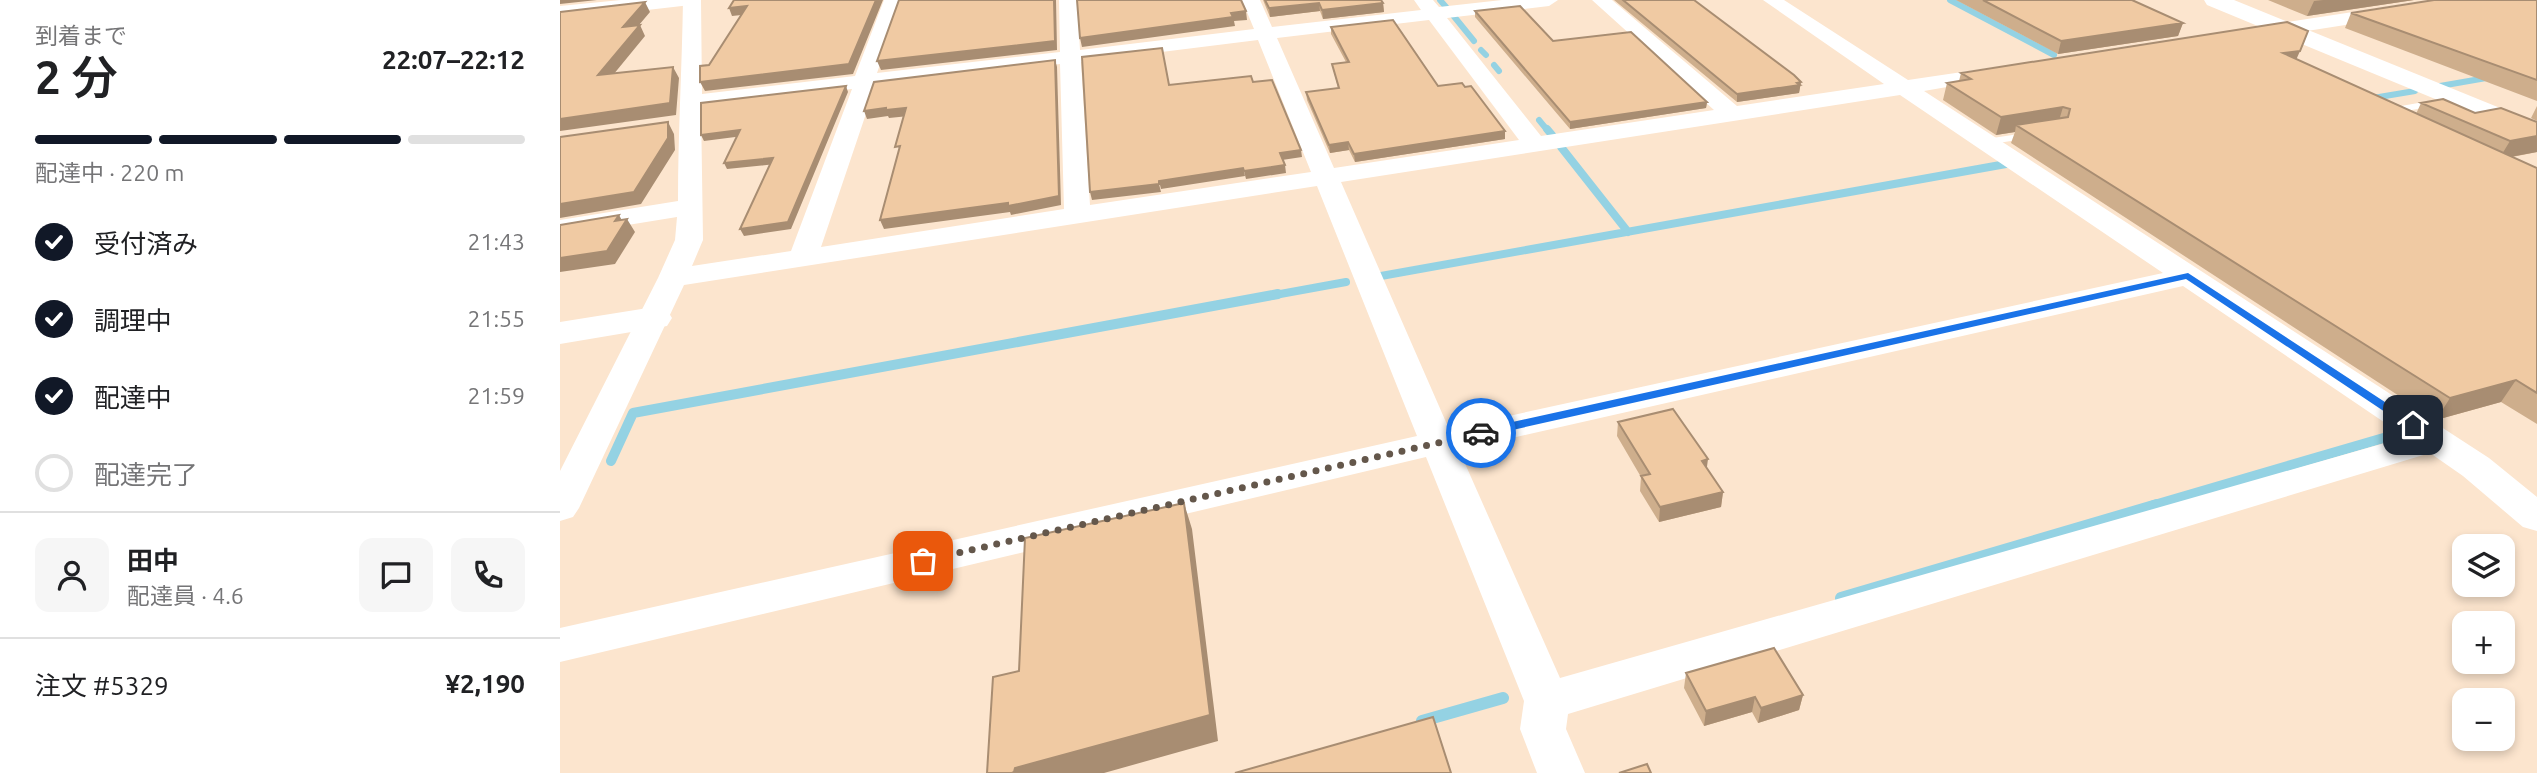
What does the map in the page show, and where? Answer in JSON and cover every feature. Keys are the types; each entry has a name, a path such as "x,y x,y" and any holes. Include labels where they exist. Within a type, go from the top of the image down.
{"street":[{"path":"560,13 682,0"},
{"path":"561,503 573,457 654,318 689,240 691,207 682,117 692,0"},
{"path":"803,258 892,0"},
{"path":"1068,0 1077,215"},
{"path":"1251,0 1547,701 1543,729 1561,773"},
{"path":"682,117 865,81 1265,34 1428,7 1549,0"},
{"path":"1601,0 1732,114"},
{"path":"1772,0 2476,467 2537,517"},
{"path":"2215,0 2537,133"},
{"path":"2230,37 2468,0"},
{"path":"1428,7 1535,145"},
{"path":"673,278 2026,69"},
{"path":"560,228 691,207"},
{"path":"560,645 1437,443 2188,276"},
{"path":"560,334 654,318"},
{"path":"1547,701 2435,440"}],"lane":[{"path":"2404,123 2381,113 2455,99"},
{"path":"1986,142 2046,132"}],"building":[{"path":"734,0 876,0 849,64 700,82 700,66 709,65 747,6 729,8"},
{"path":"899,0 1054,0 1055,41 877,61"},
{"path":"1077,0 1241,0 1246,11 1231,13 1233,17 1080,38"},
{"path":"1265,0 1381,0 1383,3 1322,10 1319,3 1269,8"},
{"path":"1623,0 1694,0 1794,75 1801,82 1797,83 1800,85 1737,94"},
{"path":"1983,0 2132,0 2183,23 2061,41"},
{"path":"2434,0 2537,0 2537,80 2351,13"},
{"path":"645,2 623,27 640,25 598,75 673,67 670,103 560,119 560,12"},
{"path":"1520,6 1553,41 1631,32 1707,102 1570,122 1475,11"},
{"path":"1393,20 1438,86 1462,83 1465,87 1471,86 1505,131 1354,154 1348,142 1329,145 1306,92 1339,88 1332,64 1349,62 1331,27"},
{"path":"2287,22 2308,31 2300,51 2283,53 2537,168 2537,393 2516,380 2450,398 2016,125 2068,117 2070,109 2063,107 2001,117 1947,83 1971,79 1961,73"},
{"path":"1162,48 1169,85 1251,76 1253,82 1272,80 1301,150 1280,153 1285,165 1244,171 1243,168 1159,181 1159,184 1090,192 1082,57"},
{"path":"1055,60 1059,196 1008,206 1008,203 880,220 900,146 895,147 906,108 864,111 874,82"},
{"path":"846,86 788,222 740,229 773,158 724,163 740,130 701,135 701,103"},
{"path":"2443,99 2475,113 2501,108 2537,122 2537,136 2510,141 2421,103"},
{"path":"668,122 668,138 634,192 560,204 560,137"},
{"path":"619,215 615,221 627,219 607,251 560,258 560,225"},
{"path":"1673,409 1708,459 1702,461 1723,492 1660,507 1641,476 1650,474 1618,422"},
{"path":"1184,503 1210,715 1015,768 1012,773 987,773 993,677 1019,671 1025,538"},
{"path":"1774,648 1803,695 1761,708 1755,697 1706,711 1686,673"},
{"path":"1433,717 1451,773 1235,773"},
{"path":"1647,764 1651,773 1619,773"}],"waterway":[{"path":"1440,0 1446,7"},
{"path":"1950,0 2054,55"},
{"path":"1452,14 1474,41"},
{"path":"1481,50 1486,55"},
{"path":"1494,65 1499,71"},
{"path":"2440,86 2492,77"},
{"path":"2367,99 2415,91"},
{"path":"1539,120 1548,131"},
{"path":"1547,129 1552,135"},
{"path":"1561,147 1628,232"},
{"path":"1628,232 2006,164"},
{"path":"1381,276 1628,232"},
{"path":"1269,296 1346,282"},
{"path":"611,461 633,413 1278,294"},
{"path":"2151,506 2387,437"},
{"path":"1841,598 2157,505"},
{"path":"1422,721 1503,698"}],"way so far":[{"path":"923,561 1481,433"}],"route":[{"path":"1481,433 2188,276 2413,425"}]}
